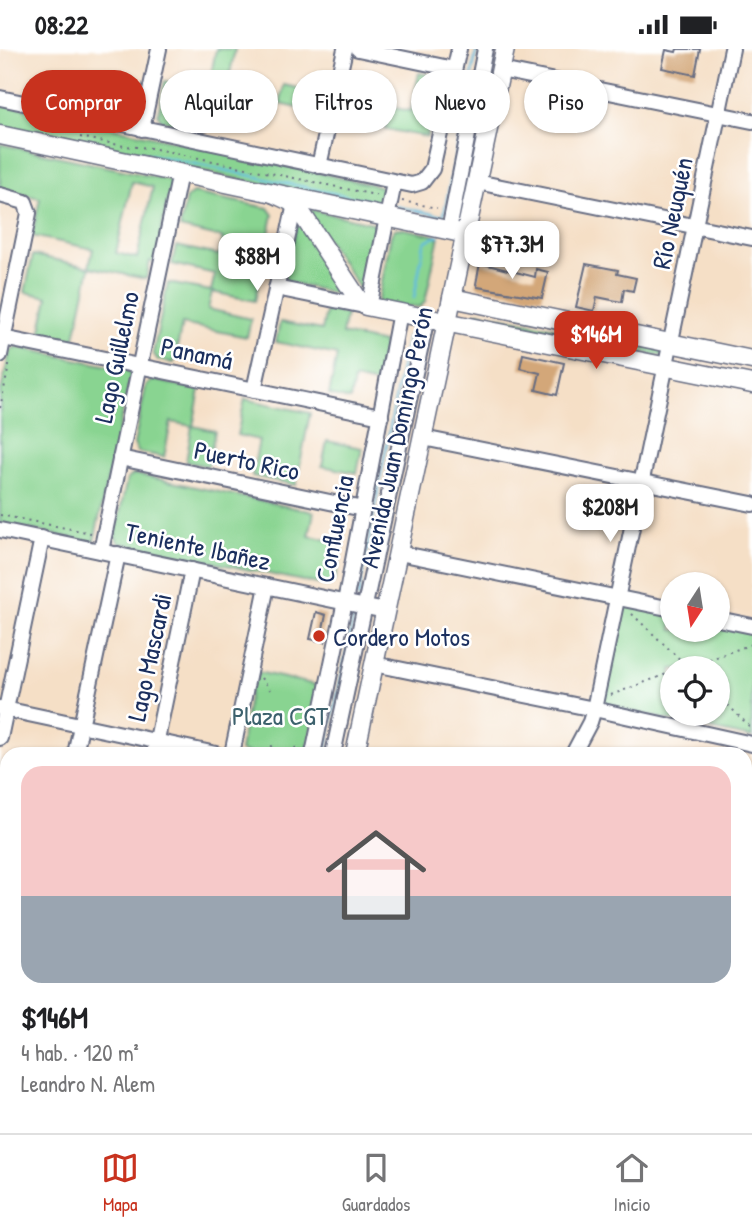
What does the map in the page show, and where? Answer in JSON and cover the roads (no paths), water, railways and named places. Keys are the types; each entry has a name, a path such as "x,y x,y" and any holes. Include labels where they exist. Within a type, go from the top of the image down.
{"main road":[{"name":"Avenida Juan Domingo Perón","path":"500,70 505,49"},
{"name":"Avenida Juan Domingo Perón","path":"356,747 448,321 457,232 477,181 487,133"},
{"path":"0,135 273,193 389,206 457,232"},
{"path":"273,193 295,204 358,299 369,307 752,384"},
{"path":"452,298 752,360"},
{"path":"478,327 471,322 470,316 472,309 483,305"}],"street":[{"path":"146,110 159,49"},
{"path":"318,166 345,49"},
{"path":"146,130 394,183 412,185 422,182 432,169 456,56 358,49"},
{"path":"457,232 485,49"},
{"name":"Río Neuquén","path":"577,747 597,704 732,49"},
{"path":"510,72 752,121"},
{"path":"0,98 21,103"},
{"name":"Lago Guillelmo","path":"101,551 180,173"},
{"path":"477,181 752,238"},
{"path":"276,288 369,307 394,183"},
{"path":"0,195 21,200 28,205 29,216 5,308 6,356"},
{"path":"254,390 295,204"},
{"name":"Confluencia","path":"314,747 400,312"},
{"path":"334,747 427,317"},
{"name":"Panamá","path":"4,338 381,416"},
{"path":"423,438 752,504"},
{"name":"Puerto Rico","path":"120,458 363,509"},
{"name":"Teniente Ibañez","path":"0,530 385,611"},
{"path":"0,738 3,709 42,538"},
{"path":"399,553 660,606"},
{"path":"76,747 118,554"},
{"name":"Lago Mascardi","path":"155,747 192,570"},
{"path":"239,747 267,586"},
{"path":"730,621 752,626"},
{"path":"374,664 597,704 752,744"},
{"path":"3,709 81,725 152,747"}],"waterway":[{"path":"444,214 477,49"},
{"path":"138,152 385,204"},
{"path":"395,206 443,216"},
{"path":"414,298 424,244 427,240 439,236"},
{"path":"358,599 407,336"},
{"path":"326,747 355,611"}],"place":[{"name":"Cordero Motos","path":"319,636"}],"park label":[{"name":"Plaza CGT","path":"280,715"}]}
